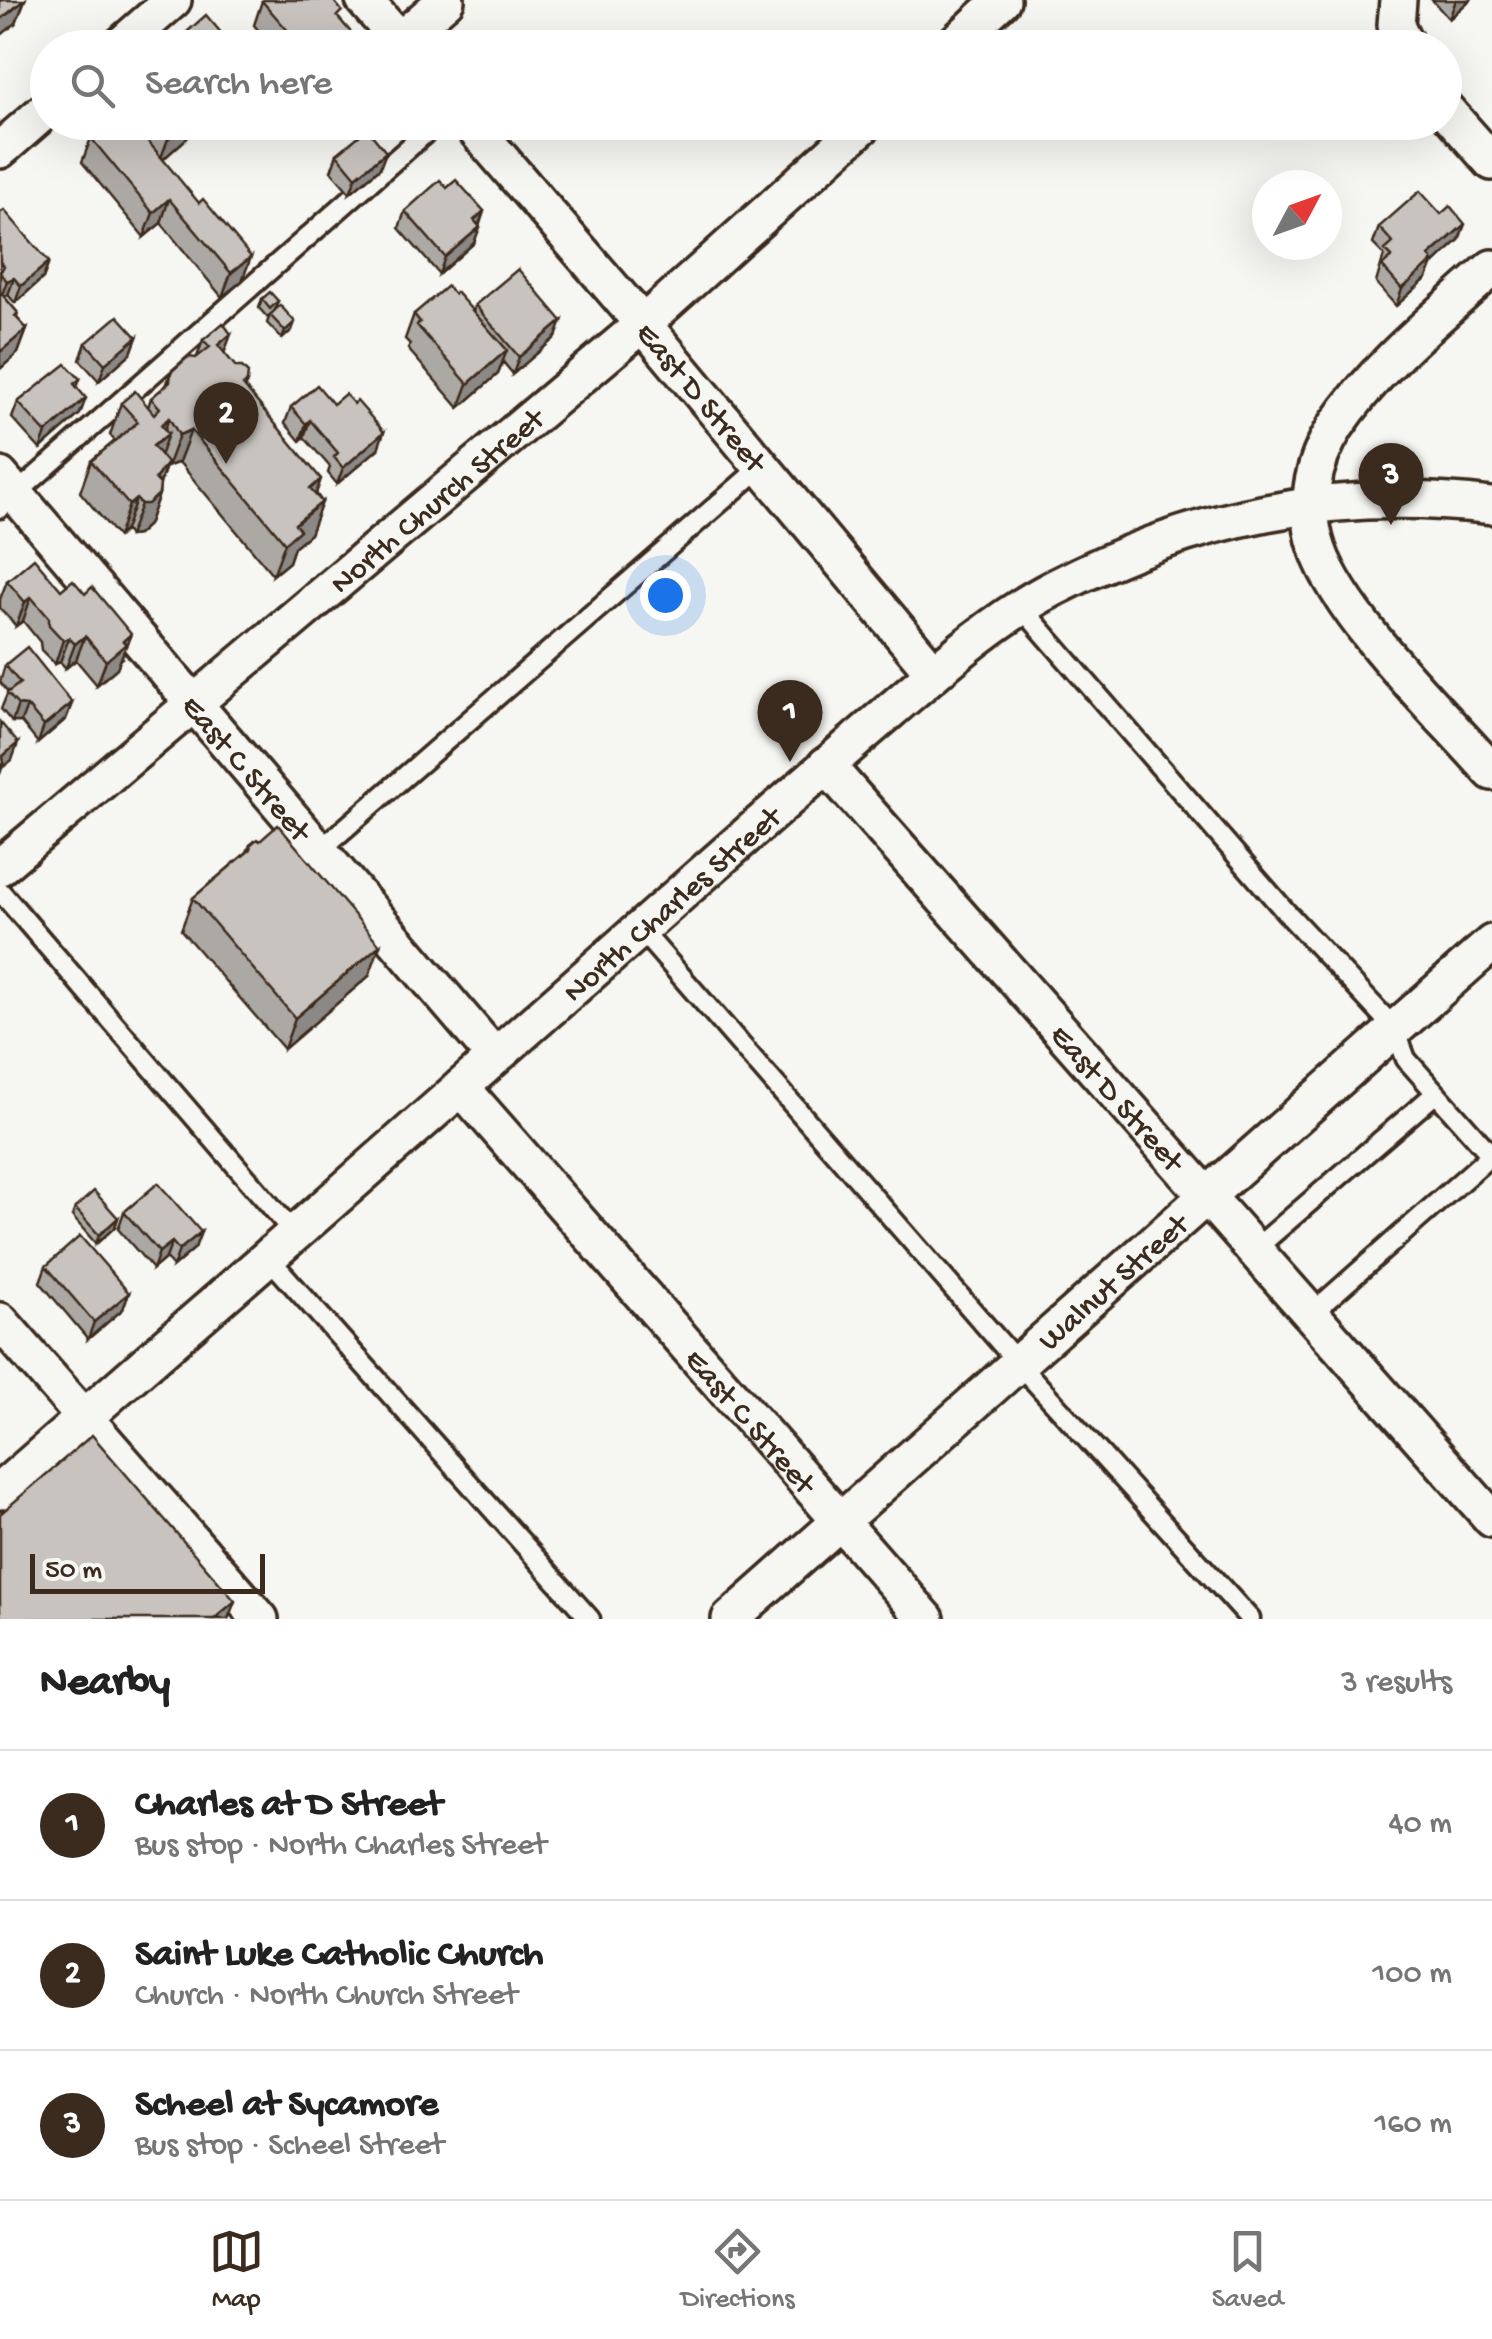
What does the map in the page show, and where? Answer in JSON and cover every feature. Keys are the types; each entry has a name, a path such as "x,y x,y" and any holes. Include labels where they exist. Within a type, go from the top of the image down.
{"street":[{"path":"139,30 173,0"},
{"path":"364,0 391,30"},
{"path":"417,30 446,0"},
{"path":"970,30 1002,0"},
{"path":"1398,0 1398,30"},
{"path":"0,150 30,124"},
{"path":"1462,128 1492,162"},
{"name":"East D Street","path":"485,140 934,673"},
{"name":"North Church Street","path":"0,867 643,324 846,140"},
{"path":"1492,268 1369,384 1335,428 1314,474 1310,506 1318,550 1342,594 1382,647 1492,772"},
{"name":"East C Street","path":"5,493 193,703 495,1057"},
{"name":"North Charles Street","path":"0,1491 826,765 934,673 1049,590 1110,560 1182,532 1238,516 1386,498 1492,506"},
{"name":"East D Street","path":"826,765 1492,1519"},
{"name":"Walnut Street","path":"730,1619 1492,943"},
{"name":"East C Street","path":"461,1087 926,1619"},
{"path":"0,1321 260,1619"}],"lane":[{"path":"5,493 417,140"},
{"path":"319,851 762,466"},
{"path":"1022,608 1286,912 1394,1029 1406,1059 1491,1156 1311,1314"},
{"path":"0,891 281,1245 590,1619"},
{"path":"640,929 1018,1363 1250,1619"},
{"path":"1254,1250 1436,1093"}],"building":[{"path":"0,0 24,0 0,20"},
{"path":"333,0 342,11 337,16 349,30 287,30 262,1"},
{"path":"206,15 219,30 189,30"},
{"path":"93,140 147,140 251,257 231,273 169,199 153,213"},
{"path":"354,140 376,140 386,152 356,177 337,154"},
{"path":"440,180 447,188 456,180 484,211 474,220 480,227 445,257 405,211"},
{"path":"1420,191 1441,214 1450,206 1465,224 1429,256 1433,261 1402,289 1382,266 1392,257 1385,250 1393,243 1379,227"},
{"path":"4,210 49,262 21,286 14,278 7,281 0,273 4,266 0,262 0,213"},
{"path":"518,269 562,321 519,357 475,305"},
{"path":"447,286 507,350 468,384 417,325 420,322 414,314"},
{"path":"0,292 27,329 0,352"},
{"path":"270,292 278,301 270,309 262,299"},
{"path":"280,305 295,322 285,331 270,315"},
{"path":"118,316 137,337 105,364 86,343"},
{"path":"223,323 231,334 218,345 236,367 248,373 243,385 321,479 310,489 322,502 295,524 300,530 285,543 191,430 179,435 169,418 161,425 168,434 153,446 167,463 155,479 160,484 159,494 148,504 136,499 129,505 91,461 138,422 121,403 135,391 154,414 160,408 151,398 170,382 171,372 188,357 196,358 210,347 203,340"},
{"path":"66,364 80,379 74,384 86,398 46,433 18,402"},
{"path":"317,385 333,404 345,394 354,404 357,401 384,432 343,468 334,457 338,453 310,420 306,424 291,407"},
{"path":"34,558 61,590 73,580 85,594 92,587 131,634 123,641 126,644 106,661 85,636 75,644 69,638 63,640 31,597 25,602 7,581"},
{"path":"27,647 72,703 44,726 27,706 18,705 7,693 20,683 5,665"},
{"path":"0,722 18,743 3,756 0,767"},
{"path":"278,825 380,945 295,1018 193,898 251,849 250,845"},
{"path":"158,1183 201,1232 179,1250 172,1242 159,1252 124,1212"},
{"path":"94,1191 118,1218 99,1235 75,1208"},
{"path":"80,1236 129,1293 94,1322 46,1266"},
{"path":"92,1435 235,1601 214,1619 0,1619 0,1514"}],"place":[{"name":"Saint Luke Catholic Church","path":"226,464"},
{"name":"Scheel at Sycamore","path":"1391,525"},
{"name":"Charles at D Street","path":"790,762"}]}
